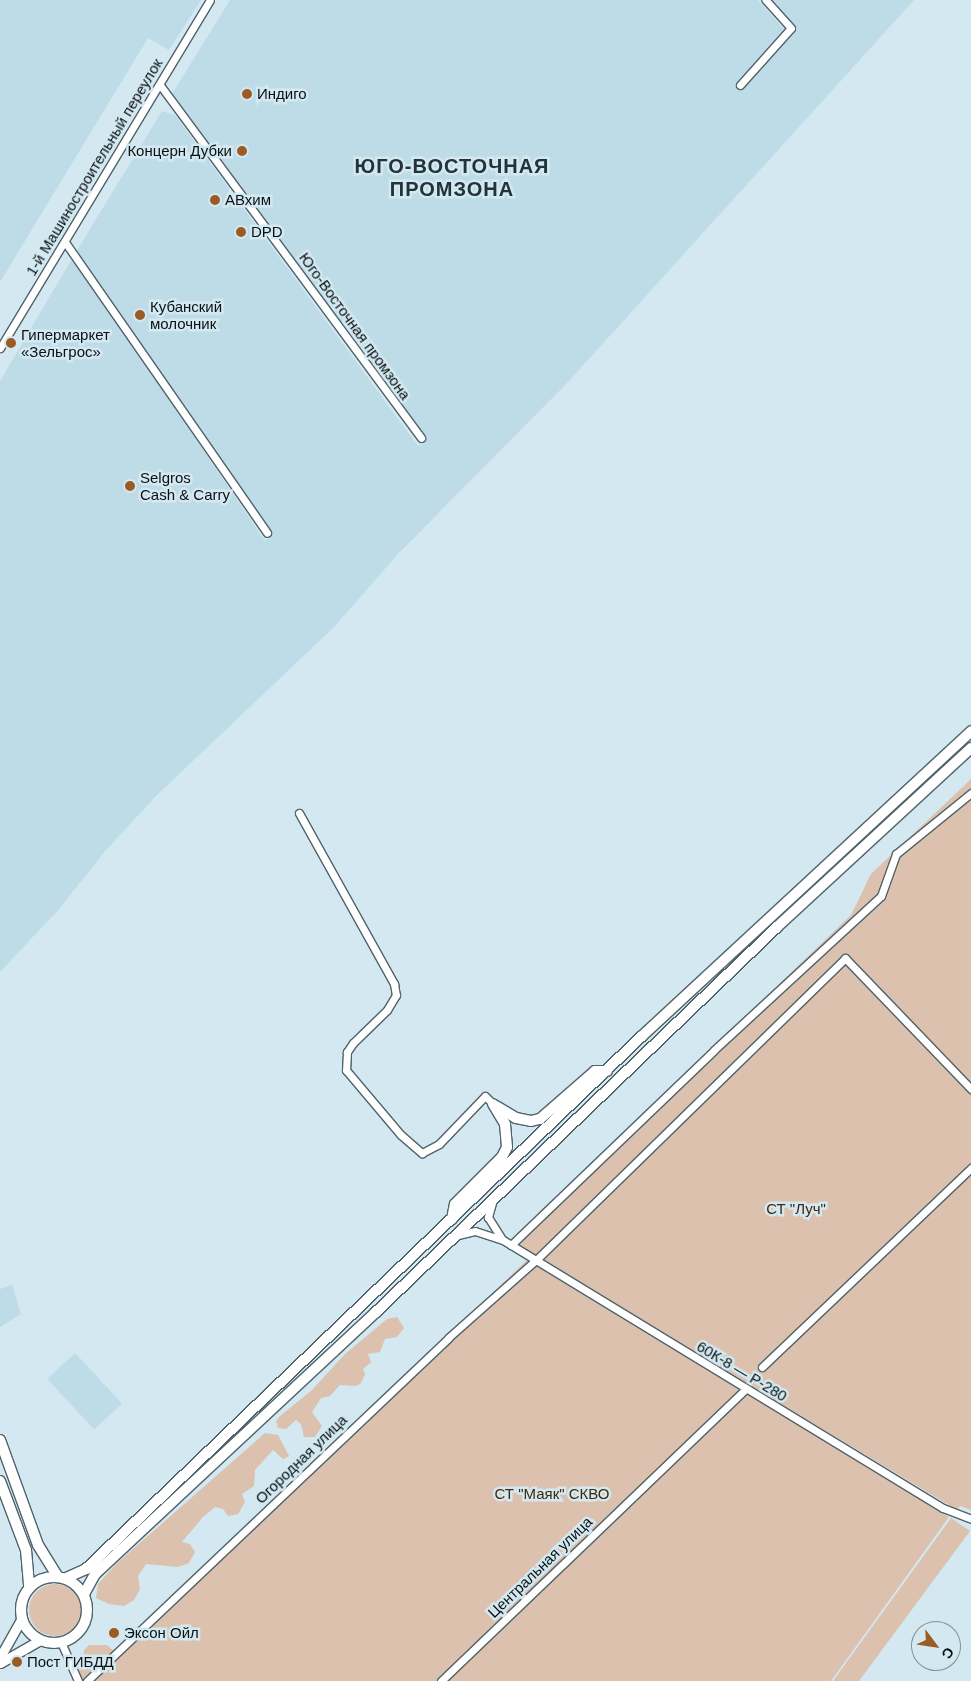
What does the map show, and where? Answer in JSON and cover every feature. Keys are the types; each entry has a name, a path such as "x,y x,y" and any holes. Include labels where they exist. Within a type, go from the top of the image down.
{"highway":[{"path":"29,1587 43,1578 61,1577 86,1569 607,1070 971,731"},
{"path":"0,1481 26,1550 29,1587 21,1605 22,1618 32,1635 40,1640 61,1642 81,1629 86,1619 84,1594 95,1574 376,1312 608,1088 971,748"},
{"path":"493,1104 516,1118 531,1121 540,1118 595,1071 607,1070"},
{"path":"599,1078 607,1079 608,1088"},
{"path":"452,1219 455,1204 499,1161 507,1147 505,1124 493,1104"},
{"path":"367,1301 367,1306 376,1312"},
{"path":"0,1440 38,1545 61,1577 84,1594"}],"main road":[{"path":"0,1657 22,1618"},
{"path":"0,1663 40,1640"}],"street":[{"name":"1-й Машиностроительный переулок","path":"0,348 66,242 210,0"},
{"path":"740,85 791,28 766,0"},
{"name":"Юго-Восточная промзона","path":"160,85 420,438"},
{"path":"66,242 267,533"},
{"path":"511,1245 714,1050 881,896 896,854 971,793"},
{"path":"299,813 394,984 396,995 387,1010 353,1043 347,1052 346,1070 401,1135 422,1153 440,1144 486,1096 493,1104"},
{"name":"Огородная улица","path":"87,1681 448,1338 536,1260 845,958 971,1088"},
{"path":"762,1367 971,1168"},
{"name":"60К-8 — Р-280","path":"496,1195 488,1217 502,1240"},
{"name":"60К-8 — Р-280","path":"452,1238 474,1231 502,1240 943,1508 971,1518"},
{"name":"Центральная улица","path":"441,1681 745,1389"},
{"path":"61,1642 78,1681"}],"shaded area":[{"path":"0,0 201,0 169,50 148,38 0,282"},
{"path":"230,0 758,0 784,29 738,81 742,89 797,29 771,0 914,0 567,383 397,555 335,626 157,795 106,850 59,909 0,972 0,381 73,257 265,541 272,536 76,252 162,111 175,115 418,446 426,437 172,94"},
{"path":"12,1285 21,1314 0,1327 0,1289"},
{"path":"75,1353 122,1403 94,1429 47,1379"}],"green space":[{"name":"СТ \"Луч\"","path":"971,779 971,1510 960,1506 957,1510 511,1241 851,915 871,874"},
{"name":"СТ \"Маяк\" СКВО","path":"527,1260 949,1517 831,1681 79,1681 71,1664 89,1645 107,1645 116,1653"},
{"path":"397,1317 404,1328 397,1337 385,1339 380,1352 368,1354 371,1362 363,1369 365,1374 361,1383 356,1386 340,1385 330,1396 321,1398 312,1412 322,1426 315,1437 304,1437 301,1424 296,1420 286,1429 278,1428 276,1421 280,1416 312,1390 345,1354 387,1319"},
{"path":"265,1433 278,1435 289,1456 283,1459 273,1450 255,1470 254,1486 242,1494 245,1502 238,1514 228,1516 223,1509 215,1507 203,1517 182,1542 190,1544 195,1552 189,1563 178,1567 146,1564 138,1576 140,1589 134,1600 124,1606 109,1604 96,1598 98,1584 116,1564"},
{"path":"951,1518 970,1531 859,1681 833,1681"},
{"path":"55,1584 65,1586 73,1592 79,1600 81,1610 79,1620 73,1628 65,1634 55,1636 45,1634 37,1628 31,1620 29,1610 31,1600 37,1592 45,1586"}],"place":[{"name":"Индиго","path":"247,94"},
{"name":"Концерн Дубки","path":"242,151"},
{"name":"АВхим","path":"215,200"},
{"name":"DPD","path":"241,232"},
{"name":"Кубанский молочник","path":"140,315"},
{"name":"Гипермаркет «Зельгрос»","path":"11,343"},
{"name":"Selgros Cash & Carry","path":"130,486"},
{"name":"Эксон Ойл","path":"114,1633"},
{"name":"Пост ГИБДД","path":"17,1662"}],"district":[{"name":"ЮГО-ВОСТОЧНАЯ ПРОМЗОНА","path":"452,178"}]}
